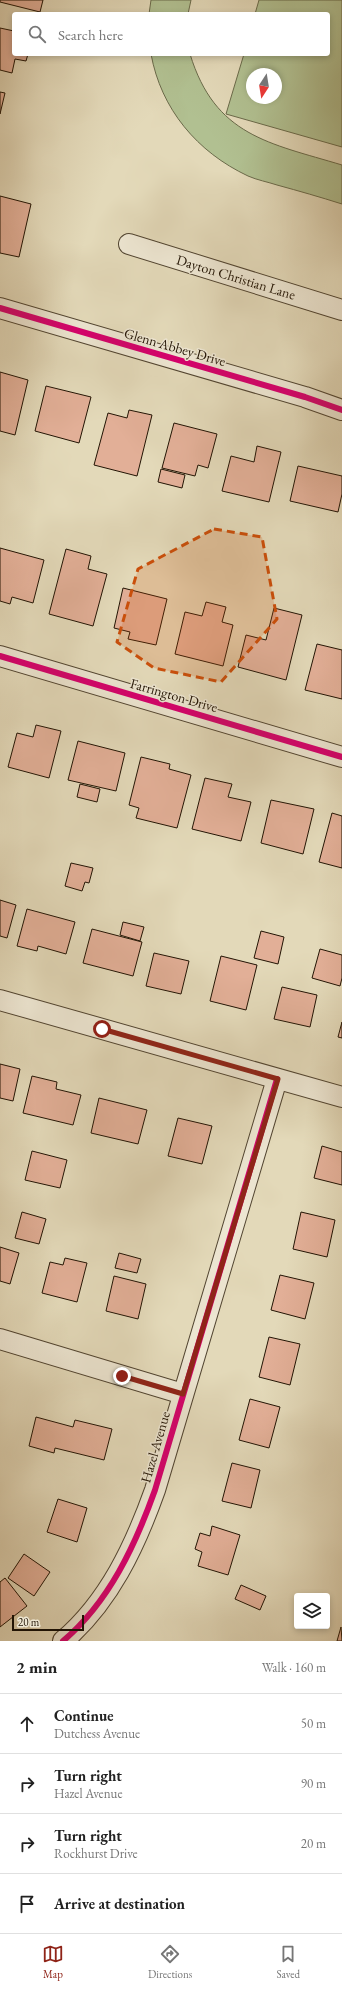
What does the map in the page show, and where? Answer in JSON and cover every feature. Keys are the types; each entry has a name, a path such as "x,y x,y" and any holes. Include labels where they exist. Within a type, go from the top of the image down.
{"street":[{"name":"Dayton Christian Lane","path":"129,244 342,310"},
{"name":"Glenn Abbey Drive","path":"0,308 298,395 342,410"},
{"name":"Farrington Drive","path":"0,656 342,756"},
{"path":"0,1000 342,1097"},
{"name":"Hazel Avenue","path":"63,1641 98,1604 117,1576 141,1529 155,1490 278,1079"},
{"path":"0,1339 183,1394"}],"highlighted area":[{"path":"214,529 262,537 277,619 221,682 154,668 117,642 138,569"}],"green space":[{"path":"151,0 191,0 188,12 149,12"},
{"path":"259,0 342,0 342,147 226,114 243,56 330,56 330,12 256,12"},
{"path":"152,56 191,56 201,81 214,103 230,119 248,132 268,142 342,165 342,204 248,176 213,155 184,127 163,93"}],"building":[{"path":"0,0 43,0 40,12 0,2"},
{"path":"0,28 12,31 12,56 27,56 26,61 15,59 12,73 0,70"},
{"path":"0,92 5,93 0,114"},
{"path":"0,196 31,204 19,257 0,253"},
{"path":"0,372 28,380 15,435 0,431"},
{"path":"46,386 91,397 79,443 35,431"},
{"path":"129,410 152,415 137,476 94,465 108,413 127,418"},
{"path":"174,423 217,434 208,468 198,465 195,476 162,468"},
{"path":"257,446 281,452 269,502 222,491 231,456 254,462"},
{"path":"298,466 342,476 342,494 338,512 290,501"},
{"path":"161,469 185,475 182,488 158,482"},
{"path":"0,548 44,560 33,603 12,597 10,604 0,601"},
{"path":"66,549 91,556 88,569 107,574 93,626 49,614"},
{"path":"123,588 167,599 156,645 128,639 130,632 114,628"},
{"path":"206,602 226,607 222,622 233,625 223,666 175,654 185,612 202,616"},
{"path":"274,608 302,615 286,680 238,667 246,635 266,640"},
{"path":"317,644 342,650 342,699 305,690"},
{"path":"36,725 61,731 49,778 8,767 17,733 33,737"},
{"path":"78,741 125,753 116,791 68,780"},
{"path":"141,757 170,764 169,769 191,775 177,828 136,818 139,808 129,805"},
{"path":"205,778 232,784 228,797 251,802 241,841 192,829"},
{"path":"80,784 100,789 97,802 77,797"},
{"path":"271,800 314,809 303,854 261,843"},
{"path":"332,813 342,816 342,868 319,862"},
{"path":"71,863 93,868 89,883 85,882 82,891 65,886"},
{"path":"0,900 16,905 7,938 0,936"},
{"path":"27,909 75,922 66,954 38,946 37,951 17,946"},
{"path":"123,922 144,927 140,941 120,935"},
{"path":"92,929 142,942 133,976 83,963"},
{"path":"261,931 284,937 278,964 254,958"},
{"path":"320,949 342,955 342,978 340,986 312,978"},
{"path":"154,953 189,961 181,994 146,986"},
{"path":"221,956 257,965 246,1010 210,1001"},
{"path":"282,987 317,995 310,1027 274,1019"},
{"path":"342,1022 342,1038 338,1037"},
{"path":"0,1064 20,1069 13,1101 0,1098"},
{"path":"32,1076 57,1082 56,1089 81,1095 73,1125 23,1113"},
{"path":"99,1098 147,1110 138,1144 91,1133"},
{"path":"178,1118 212,1126 202,1164 168,1156"},
{"path":"322,1146 342,1152 342,1185 314,1178"},
{"path":"32,1151 67,1160 60,1188 25,1180"},
{"path":"22,1212 46,1219 39,1244 15,1238"},
{"path":"301,1212 335,1220 327,1257 293,1249"},
{"path":"0,1247 19,1253 10,1284 0,1281"},
{"path":"119,1253 141,1259 137,1273 115,1268"},
{"path":"65,1258 87,1263 77,1302 42,1293 50,1262 63,1265"},
{"path":"280,1275 314,1283 305,1319 271,1310"},
{"path":"114,1276 146,1284 138,1319 106,1311"},
{"path":"269,1337 300,1344 290,1385 259,1377"},
{"path":"250,1399 280,1407 269,1448 239,1440"},
{"path":"36,1417 73,1427 75,1420 112,1429 104,1460 55,1448 54,1453 29,1446"},
{"path":"232,1463 260,1470 251,1508 222,1501"},
{"path":"58,1499 87,1508 77,1542 47,1532"},
{"path":"212,1526 240,1535 228,1575 198,1566 202,1552 195,1549 200,1533 210,1536"},
{"path":"24,1554 50,1572 34,1596 8,1578"},
{"path":"5,1578 27,1606 0,1627 0,1582"},
{"path":"241,1585 266,1596 260,1610 235,1599"},
{"path":"341,1627 342,1641 337,1641"}],"cycle path":[{"path":"0,308 305,397 342,410"},
{"path":"0,656 342,757"},
{"path":"63,1641 94,1609 119,1572 139,1532 155,1490 277,1079"}],"route":[{"path":"102,1029 278,1079 219,1280 183,1394 122,1376"}]}
